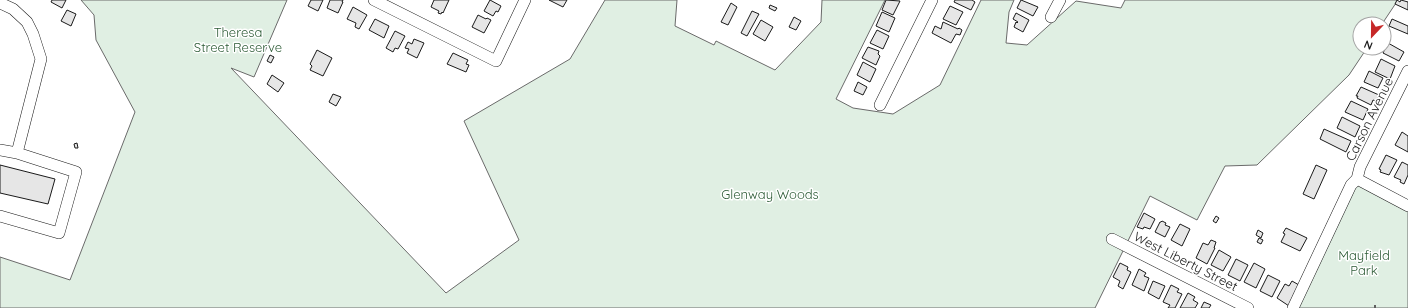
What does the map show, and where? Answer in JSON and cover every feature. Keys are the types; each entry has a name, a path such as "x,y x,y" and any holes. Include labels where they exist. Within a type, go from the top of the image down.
{"street":[{"path":"374,0 496,61 525,0"},
{"path":"880,104 932,0"},
{"path":"1051,17 1060,0"},
{"path":"0,3 13,9 27,22 33,34 41,59 18,153"},
{"name":"Carson Avenue","path":"1293,308 1351,185 1357,179 1360,167 1408,71"},
{"path":"0,150 18,153 76,172 59,233 0,216"},
{"path":"1357,179 1408,206"},
{"name":"West Liberty Street","path":"1112,239 1248,308"}],"green space":[{"path":"81,0 287,0 254,77 231,68 446,293 519,240 464,121 570,59 605,0 677,0 675,26 714,45 716,41 775,70 821,22 822,0 885,0 836,99 853,108 893,114 940,85 981,0 1014,0 1009,12 1006,43 1027,45 1076,1 1121,8 1125,0 1398,0 1387,16 1352,16 1352,56 1362,56 1349,75 1257,165 1225,166 1197,220 1150,196 1095,308 0,308 0,257 70,280 135,112 96,40 94,15"},
{"name":"Mayfield Park","path":"1357,179 1408,206 1408,308 1293,308"}],"building":[{"path":"52,0 66,0 62,8 51,2"},
{"path":"311,0 323,0 318,11 308,6"},
{"path":"330,0 343,0 338,13 327,8"},
{"path":"434,0 449,0 443,13 438,13 439,11 431,7"},
{"path":"490,0 501,6 498,12 496,11 493,16 484,11"},
{"path":"549,0 567,0 563,7"},
{"path":"886,0 900,1 893,15 882,10"},
{"path":"955,0 972,0 975,2 971,10 954,2"},
{"path":"1021,0 1038,7 1033,16 1017,8"},
{"path":"1397,0 1400,2 1401,0 1408,2 1408,10 1395,4"},
{"path":"731,3 737,7 728,25 721,22"},
{"path":"770,5 777,8 775,11 769,8"},
{"path":"950,6 963,12 956,25 943,19"},
{"path":"353,7 367,15 359,29 355,27 356,23 347,19"},
{"path":"67,10 76,14 71,26 61,21"},
{"path":"752,11 759,14 747,36 741,33"},
{"path":"882,12 895,18 889,32 876,26"},
{"path":"1016,13 1029,20 1023,32 1014,27 1016,22 1018,22 1013,19"},
{"path":"478,15 491,20 484,33 472,27"},
{"path":"794,17 801,21 796,30 789,27"},
{"path":"375,19 389,26 384,38 369,30"},
{"path":"1392,19 1408,26 1408,34 1392,27"},
{"path":"761,20 773,27 765,41 753,34"},
{"path":"943,22 962,30 960,35 956,34 951,43 932,33 935,26 941,29"},
{"path":"877,30 889,36 883,49 870,43"},
{"path":"395,31 405,36 398,49 395,48 393,52 386,48"},
{"path":"414,39 424,43 417,58 407,53 409,49 405,48 408,42 412,44"},
{"path":"1392,45 1404,52 1399,61 1389,56 1392,56"},
{"path":"868,47 879,51 878,54 880,56 876,65 862,58"},
{"path":"317,50 332,58 323,76 310,70 312,66 310,64"},
{"path":"453,53 468,60 466,64 469,65 466,72 447,64"},
{"path":"270,55 274,57 271,63 267,61"},
{"path":"1381,59 1395,66 1390,79 1375,72"},
{"path":"863,62 876,69 870,82 857,75"},
{"path":"1369,71 1383,78 1378,88 1364,82"},
{"path":"272,75 284,83 278,92 267,84"},
{"path":"858,82 867,87 863,95 854,91"},
{"path":"1361,87 1379,95 1376,101 1373,100 1371,105 1357,98 1358,96 1356,96"},
{"path":"333,94 341,97 336,106 329,102"},
{"path":"1351,101 1368,109 1363,120 1345,112"},
{"path":"1342,117 1360,126 1355,137 1337,128"},
{"path":"1324,129 1351,141 1346,152 1320,139"},
{"path":"1402,132 1408,136 1408,152 1395,145"},
{"path":"77,143 78,148 75,148 74,144"},
{"path":"1386,155 1397,160 1389,175 1380,172 1381,170 1379,169"},
{"path":"1402,162 1408,165 1408,175 1404,184 1400,182 1401,180 1394,177"},
{"path":"0,165 55,179 48,204 0,193"},
{"path":"1316,165 1327,170 1314,199 1303,194"},
{"path":"1144,213 1155,219 1150,229 1137,227"},
{"path":"1216,216 1219,218 1216,223 1213,221"},
{"path":"1162,221 1166,223 1165,225 1170,227 1165,237 1155,232"},
{"path":"1180,224 1190,229 1182,246 1171,240"},
{"path":"1286,228 1307,238 1300,251 1281,242"},
{"path":"1258,230 1263,233 1261,238 1256,235"},
{"path":"1259,238 1263,240 1261,244 1257,242"},
{"path":"1211,240 1216,242 1215,248 1207,264 1196,258 1203,243 1208,245"},
{"path":"1219,250 1231,257 1223,271 1211,265"},
{"path":"1236,259 1248,265 1240,281 1228,275"},
{"path":"1120,263 1128,267 1127,270 1131,272 1123,289 1118,286 1120,281 1113,277"},
{"path":"1254,263 1265,269 1256,288 1244,282"},
{"path":"1139,269 1146,273 1144,276 1149,278 1144,291 1132,285"},
{"path":"1268,275 1280,281 1272,297 1260,291"},
{"path":"1153,281 1165,286 1159,299 1148,293"},
{"path":"1292,281 1299,285 1289,306 1277,298 1285,284 1289,286"},
{"path":"1171,285 1179,289 1177,292 1182,294 1175,308 1168,308 1170,305 1163,302"},
{"path":"1188,293 1195,297 1193,300 1198,303 1195,308 1180,308"},
{"path":"1204,302 1211,305 1209,308 1201,308"}],"park label":[{"name":"Theresa Street Reserve","path":"238,40"},
{"name":"Glenway Woods","path":"770,194"}]}
